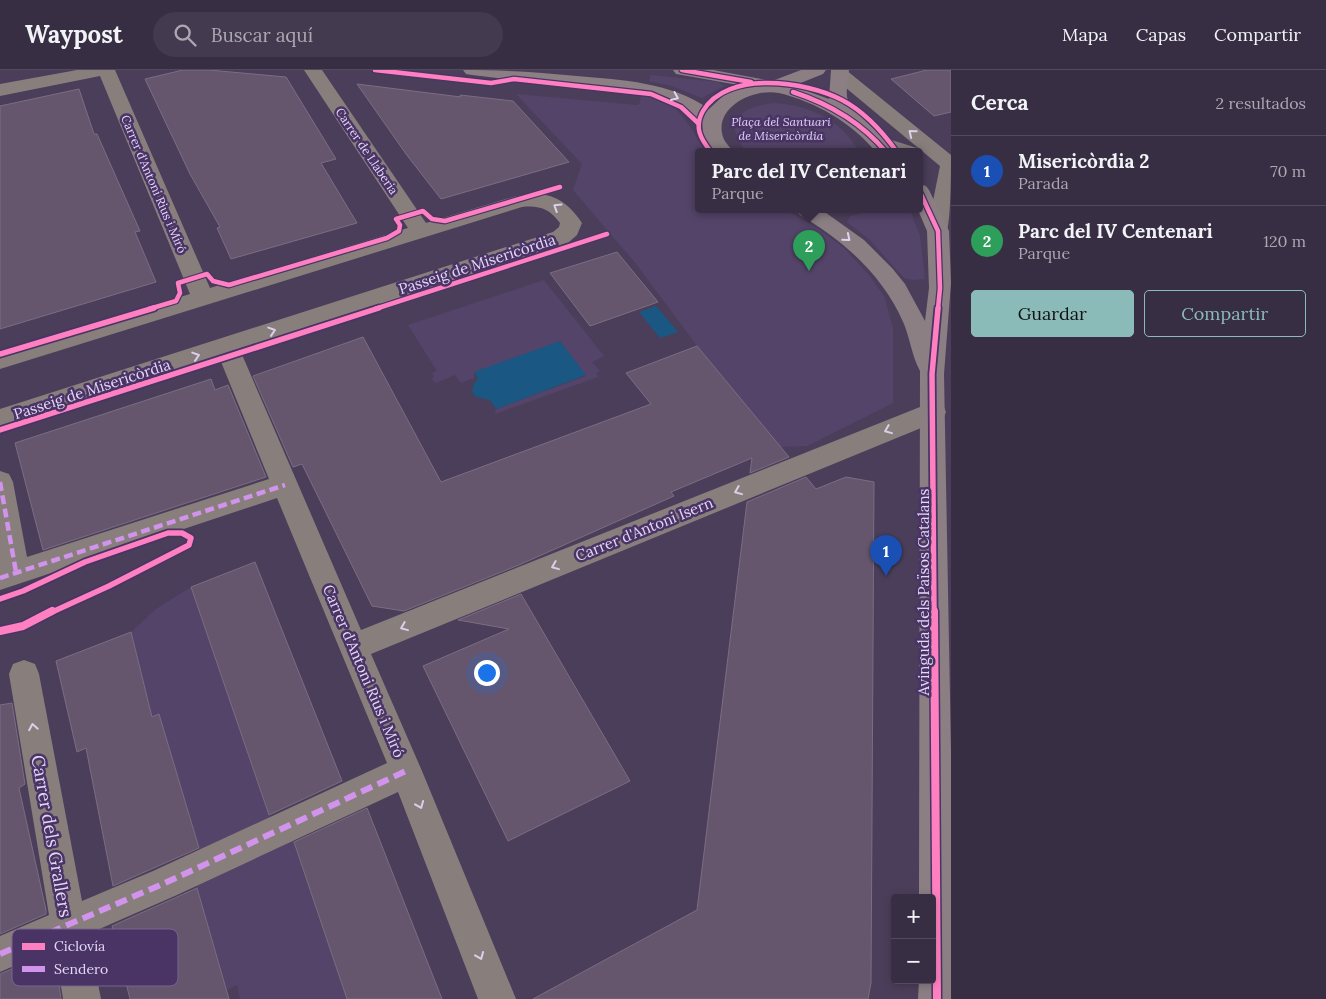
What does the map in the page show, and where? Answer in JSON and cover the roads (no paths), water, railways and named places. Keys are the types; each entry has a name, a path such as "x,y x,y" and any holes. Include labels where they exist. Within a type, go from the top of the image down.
{"main road":[{"path":"472,70 640,87 672,96 690,105 712,120"},
{"path":"682,70 773,87 814,99 848,116 883,147"},
{"path":"721,148 712,133 712,120 719,108 730,99 750,91 773,87 817,70"},
{"path":"840,72 838,98 848,116"},
{"name":"Avinguda dels Països Catalans","path":"923,199 938,231 940,288 932,374 944,891 937,999"},
{"name":"Avinguda dels Països Catalans","path":"813,213 828,221 871,257 896,289 916,325 932,374"}],"street":[{"path":"0,90 105,70"},
{"name":"Carrer d'Antoni Rius i Miró","path":"105,70 203,297"},
{"name":"Carrer de Llaberia","path":"313,70 422,231"},
{"path":"840,72 950,164"},
{"path":"923,161 950,164"},
{"name":"Avinguda dels Països Catalans","path":"938,231 950,164"},
{"name":"Passeig de Misericòrdia","path":"0,360 533,198 550,202 564,211 571,223 569,230 561,237 0,418"},
{"name":"Carrer d'Antoni Rius i Miró","path":"226,346 406,771 497,999"},
{"name":"Carrer d'Antoni Isern","path":"354,647 934,412"},
{"path":"0,482 8,575 285,485"},
{"name":"Carrer dels Grallers","path":"24,674 69,929"},
{"path":"57,929 165,883 406,771"},
{"path":"0,954 12,949"},
{"name":"Carrer dels Grallers","path":"80,986 82,999"}],"water":[{"path":"656,306 678,332 660,338 639,312"},
{"path":"560,341 586,375 496,409 490,400 476,397 472,392 478,378 474,372"}],"place":[{"name":"Parc del IV Centenari","path":"809,271"},
{"name":"Misericòrdia 2","path":"886,576"}],"park label":[{"name":"Plaça del Santuari de Misericòrdia","path":"781,128"}]}
